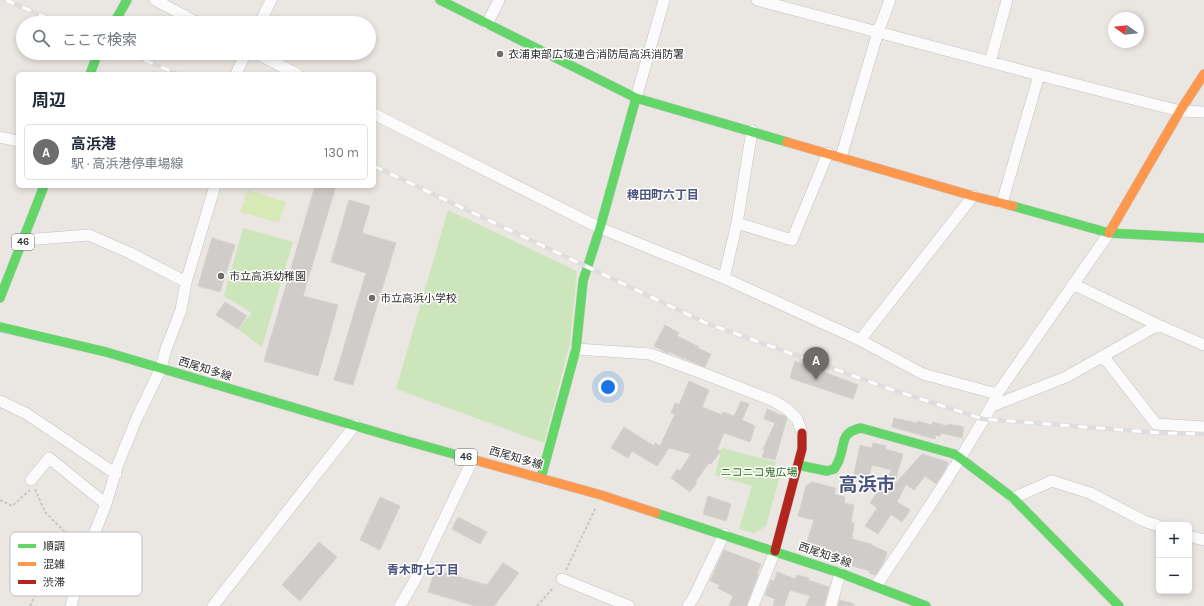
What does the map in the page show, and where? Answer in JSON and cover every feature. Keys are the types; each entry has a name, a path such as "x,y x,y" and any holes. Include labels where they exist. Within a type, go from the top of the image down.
{"street":[{"path":"118,16 127,0"},
{"path":"155,0 185,16"},
{"path":"263,16 271,0"},
{"path":"440,0 636,98 1109,234 1204,238"},
{"path":"487,24 498,0"},
{"path":"541,478 576,349 583,280 600,228 664,0"},
{"path":"757,0 1180,111 1204,112"},
{"path":"841,157 878,32 890,0"},
{"path":"990,62 1007,0"},
{"path":"91,72 95,60"},
{"path":"237,72 243,60"},
{"path":"270,60 293,72"},
{"path":"876,586 960,458 992,406 997,394 1109,234 1180,111 1204,74"},
{"path":"1002,203 1039,75"},
{"path":"376,115 600,228 724,278 860,340 923,374 997,394"},
{"path":"724,278 737,223 752,131"},
{"path":"0,137 16,141"},
{"path":"737,223 792,240 828,153"},
{"name":"46","path":"0,298 43,188"},
{"path":"95,532 106,504 118,464 137,418 161,368 180,310 186,282 213,188"},
{"path":"860,340 973,196"},
{"path":"24,240 89,235 130,253 186,282"},
{"path":"1073,284 1158,325 1204,345"},
{"path":"992,406 1066,377 1158,325"},
{"name":"西尾知多線","path":"0,327 106,352 393,437 601,495 840,573 876,586 909,603 926,606"},
{"path":"576,349 650,354 774,401 787,409 797,419 802,433 802,449 775,551 753,606"},
{"path":"1104,356 1156,424 1204,427"},
{"path":"0,401 28,414 116,474"},
{"path":"213,606 355,425"},
{"path":"798,465 827,471 834,469 839,461 845,436 852,430 861,428 954,454 1013,498 1119,606"},
{"path":"31,480 48,458 106,504"},
{"path":"400,606 415,580 473,459"},
{"path":"1013,498 1052,481 1090,493 1144,521 1156,525"},
{"path":"688,606 694,597 724,534"},
{"path":"1192,537 1204,540"},
{"path":"830,606 840,573"},
{"path":"562,579 629,606"},
{"path":"71,606 74,596"}],"path":[{"path":"0,500 12,506 34,486 46,512 65,532"},
{"path":"536,606 562,579 601,495"},
{"path":"30,606 35,596"}],"green space":[{"path":"248,190 286,202 279,223 240,212"},
{"path":"448,210 577,271 570,343 544,443 396,389"},
{"path":"243,228 293,242 262,347 238,329 252,313 224,296"},
{"name":"ニコニコ鬼広場","path":"722,448 776,462 774,468 780,476 766,526 754,533 739,529 752,486 715,475"}],"building":[{"path":"314,188 335,188 303,296 338,305 318,376 264,361"},
{"path":"349,200 370,206 362,233 396,243 353,385 334,380 366,273 331,262"},
{"path":"212,238 235,245 220,292 198,286"},
{"path":"225,302 247,316 238,329 216,315"},
{"path":"665,325 679,333 677,336 711,354 705,367 669,352 667,353 654,346"},
{"path":"795,361 858,385 853,399 790,378"},
{"path":"689,381 709,390 702,407 722,415 723,412 734,416 741,401 749,404 742,420 755,426 750,442 724,433 717,450 721,451 711,464 709,463 695,482 697,483 690,492 671,478 677,469 680,471 691,454 669,448 657,466 632,451 628,458 611,448 624,427 654,446 655,443 660,446 675,414 671,413 675,403 679,405"},
{"path":"767,409 787,418 775,460 762,457 765,449 763,449 775,423 764,419"},
{"path":"894,418 917,423 917,421 932,425 933,422 947,426 948,424 964,427 962,438 941,433 940,436 936,435 935,439 892,427"},
{"path":"873,443 886,446 885,449 903,454 894,485 922,454 948,462 936,484 925,476 914,490 906,484 897,502 910,510 902,522 891,514 878,534 865,526 877,508 870,503 892,470 872,465 867,483 853,479 860,445 872,448"},
{"path":"812,482 836,488 834,494 845,497 844,503 854,505 851,522 854,523 852,539 871,544 887,552 883,564 875,575 869,573 870,571 835,561 835,559 805,548 814,520 798,516 806,486"},
{"path":"708,496 731,504 726,521 703,514"},
{"path":"380,497 400,506 380,550 360,540"},
{"path":"458,517 487,532 480,544 452,529"},
{"path":"319,542 337,557 300,601 282,585"},
{"path":"724,550 761,564 746,606 729,606 733,596 718,588 720,585 710,581"},
{"path":"503,563 519,573 494,606 475,606 428,592 435,570 487,585"},
{"path":"777,572 795,579 797,575 809,578 808,580 829,587 824,606 806,606 810,596 790,590 784,606 773,606 775,599 765,595 771,580 774,581"},
{"path":"840,600 854,604 854,606 838,606"}],"railway":[{"path":"6,0 43,16"},
{"path":"144,60 172,72"},
{"path":"376,167 706,323 890,389 983,419 1162,433 1204,434"}],"traffic: fast":[{"path":"118,16 127,0"},
{"path":"440,0 636,98 787,142"},
{"path":"91,72 95,60"},
{"path":"541,478 576,349 583,281 600,228 636,98"},
{"path":"0,298 43,188"},
{"path":"1013,206 1109,233 1204,238"},
{"path":"0,327 106,352 464,457"},
{"path":"798,465 827,471 834,469 838,463 846,436 854,430 861,428 954,454 1013,498 1119,606"},
{"path":"656,513 840,573 926,606"}],"traffic: slow":[{"path":"1109,233 1180,111 1204,74"},
{"path":"787,142 973,196 1013,206"},
{"path":"464,457 601,495 656,513"}],"traffic: jam":[{"path":"775,551 802,449 802,433"}],"place":[{"name":"衣浦東部広域連合消防局高浜消防署","path":"500,54"},
{"name":"市立高浜幼稚園","path":"221,276"},
{"name":"市立高浜小学校","path":"372,298"},
{"name":"高浜港","path":"816,380"}],"district":[{"name":"稗田町六丁目","path":"663,195"},
{"name":"高浜市","path":"867,485"},
{"name":"青木町七丁目","path":"423,570"}]}
